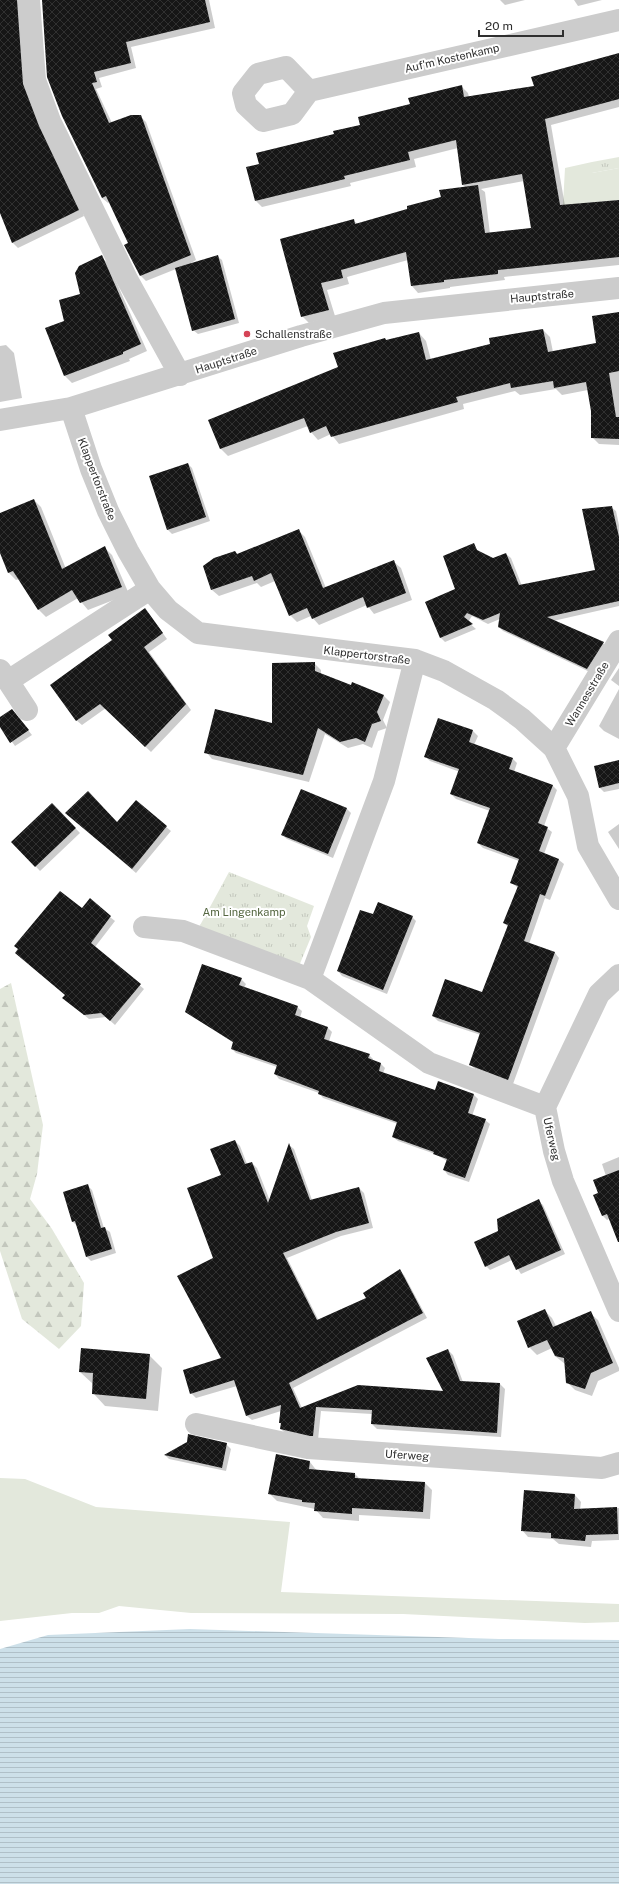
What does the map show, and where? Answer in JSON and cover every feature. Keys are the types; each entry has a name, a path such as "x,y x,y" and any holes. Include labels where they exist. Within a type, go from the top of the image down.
{"street":[{"path":"29,0 36,80 50,121 127,279 180,375"},
{"name":"Auf'm Kostenkamp","path":"309,91 619,20"},
{"name":"Hauptstraße","path":"0,420 71,408 301,336 384,313 619,288"},
{"name":"Klappertorstraße","path":"71,408 91,469 108,511 150,589 168,610 198,633 415,660 444,671 496,700 522,719 554,748 578,796 588,846 619,899"},
{"path":"27,710 4,676 150,589"},
{"name":"Wannesstraße","path":"554,748 619,641"},
{"path":"310,979 384,781 415,660"},
{"path":"144,927 183,931 310,979 429,1064 545,1107"},
{"name":"Uferweg","path":"619,975 598,994 545,1107 554,1150 563,1181 619,1311"},
{"name":"Uferweg","path":"196,1424 308,1448 602,1468 619,1464"}],"green space":[{"path":"619,157 619,168 592,173 592,162"},
{"path":"592,162 592,173 619,168 619,200 563,205 565,168"},
{"name":"Am Lingenkamp","path":"229,872 314,906 307,926 311,937 299,966 198,929"},
{"path":"11,983 43,1125 37,1174 30,1199 52,1229 84,1283 81,1326 59,1349 22,1319 0,1251 0,989"},
{"path":"0,1478 25,1479 96,1507 290,1522 281,1592 619,1604 619,1622 585,1623 403,1614 191,1613 119,1606 99,1613 72,1613 0,1621"}],"shaded area":[{"path":"190,1629 499,1639 619,1640 619,1884 0,1884 0,1649 48,1635"}],"building":[{"path":"0,0 17,0 23,84 39,126 79,210 12,243 0,213"},
{"path":"42,0 205,0 210,22 126,42 131,63 94,72 97,82 92,83 109,123 131,115 141,115 191,255 140,276 124,245 128,243 106,196 102,198 62,116 47,77"},
{"path":"619,53 619,99 545,119 560,205 619,200 619,257 498,270 498,274 444,280 444,282 411,286 406,252 341,270 343,278 321,283 329,310 301,317 280,239 354,219 355,224 407,209 407,206 441,197 439,190 478,185 485,233 531,228 522,174 462,185 456,140 408,152 410,160 344,176 345,179 255,201 246,167 259,164 256,153 334,134 333,131 360,125 358,117 410,104 408,98 462,85 464,97 534,86 531,77"},
{"path":"102,255 141,344 123,352 123,354 64,376 45,328 64,321 59,300 80,294 75,273 79,266"},
{"path":"218,255 235,319 192,331 175,268"},
{"path":"619,312 619,371 609,373 616,417 619,417 619,439 591,438 591,411 586,382 554,388 553,381 511,388 510,383 456,397 458,402 331,437 326,426 310,433 304,418 220,449 208,420 338,367 333,353 385,338 386,340 419,332 426,360 490,344 489,338 543,329 548,352 596,343 592,316"},
{"path":"188,463 206,517 167,530 149,476"},
{"path":"34,499 62,569 105,546 122,587 80,603 72,590 38,610 13,571 8,573 0,553 0,513"},
{"path":"612,506 619,537 619,601 547,617 604,642 587,669 498,627 500,613 483,620 467,613 464,617 473,624 440,638 425,602 455,589 443,556 474,543 477,550 493,558 506,553 519,585 595,570 582,509"},
{"path":"299,529 323,588 394,560 406,593 367,608 363,597 312,619 307,608 289,616 271,573 254,581 252,576 211,590 203,566 214,558 235,551 237,554"},
{"path":"145,608 163,633 144,647 186,704 145,747 100,704 76,721 50,685 112,640 108,635"},
{"path":"315,662 315,671 351,685 352,682 384,695 377,712 381,721 372,724 365,742 356,738 340,742 318,728 303,775 204,753 215,709 272,723 272,663"},
{"path":"12,709 29,730 10,743 0,727 0,717"},
{"path":"438,718 473,730 469,742 513,758 509,769 553,785 538,823 548,827 539,851 559,859 545,896 540,894 524,941 555,952 508,1080 469,1065 480,1033 432,1016 445,979 482,992 508,925 503,923 518,886 510,883 519,859 477,843 490,808 450,794 459,769 424,757"},
{"path":"619,760 619,783 599,788 594,766"},
{"path":"301,789 347,808 328,854 281,835"},
{"path":"88,791 117,822 136,800 167,826 132,869 65,813"},
{"path":"52,803 76,828 35,867 11,842"},
{"path":"60,891 82,908 90,898 111,916 91,943 141,984 110,1021 101,1013 84,1015 62,998 65,995 15,953 18,949 14,946"},
{"path":"378,902 413,916 383,990 337,971 360,910 373,914"},
{"path":"202,964 242,978 239,985 298,1006 295,1015 328,1027 324,1039 370,1054 368,1058 381,1063 379,1071 435,1090 438,1081 474,1094 468,1113 486,1119 465,1178 443,1170 447,1159 433,1154 434,1152 392,1137 397,1122 318,1094 319,1091 274,1074 277,1065 231,1049 233,1042 185,1012"},
{"path":"235,1140 245,1164 252,1162 268,1203 289,1143 310,1200 359,1187 369,1223 336,1232 283,1253 317,1320 366,1298 363,1293 400,1269 423,1313 289,1383 300,1408 358,1385 443,1391 426,1358 448,1349 460,1381 500,1383 497,1433 371,1424 372,1410 316,1407 313,1436 310,1436 280,1429 281,1423 279,1423 281,1405 246,1416 234,1380 190,1394 183,1370 221,1358 177,1276 213,1258 187,1188 221,1175 210,1149"},
{"path":"619,1170 618,1242 607,1214 602,1216 593,1195 598,1193 593,1180"},
{"path":"88,1184 101,1228 105,1227 112,1249 86,1257 75,1221 72,1222 63,1192"},
{"path":"539,1199 561,1250 516,1270 509,1255 485,1267 474,1242 498,1231 497,1219"},
{"path":"545,1309 553,1327 591,1311 613,1363 591,1373 585,1389 566,1383 564,1358 555,1356 547,1340 528,1348 517,1321"},
{"path":"81,1348 150,1354 146,1399 92,1394 93,1373 79,1372"},
{"path":"188,1434 227,1443 222,1468 164,1455 187,1442"},
{"path":"276,1454 310,1461 309,1469 355,1473 355,1478 425,1482 423,1512 352,1508 352,1514 314,1511 315,1503 302,1502 302,1500 268,1494"},
{"path":"524,1490 575,1494 574,1509 617,1507 618,1534 586,1535 585,1541 551,1538 551,1533 521,1531"}],"place":[{"name":"Schallenstraße","path":"247,334"}]}
